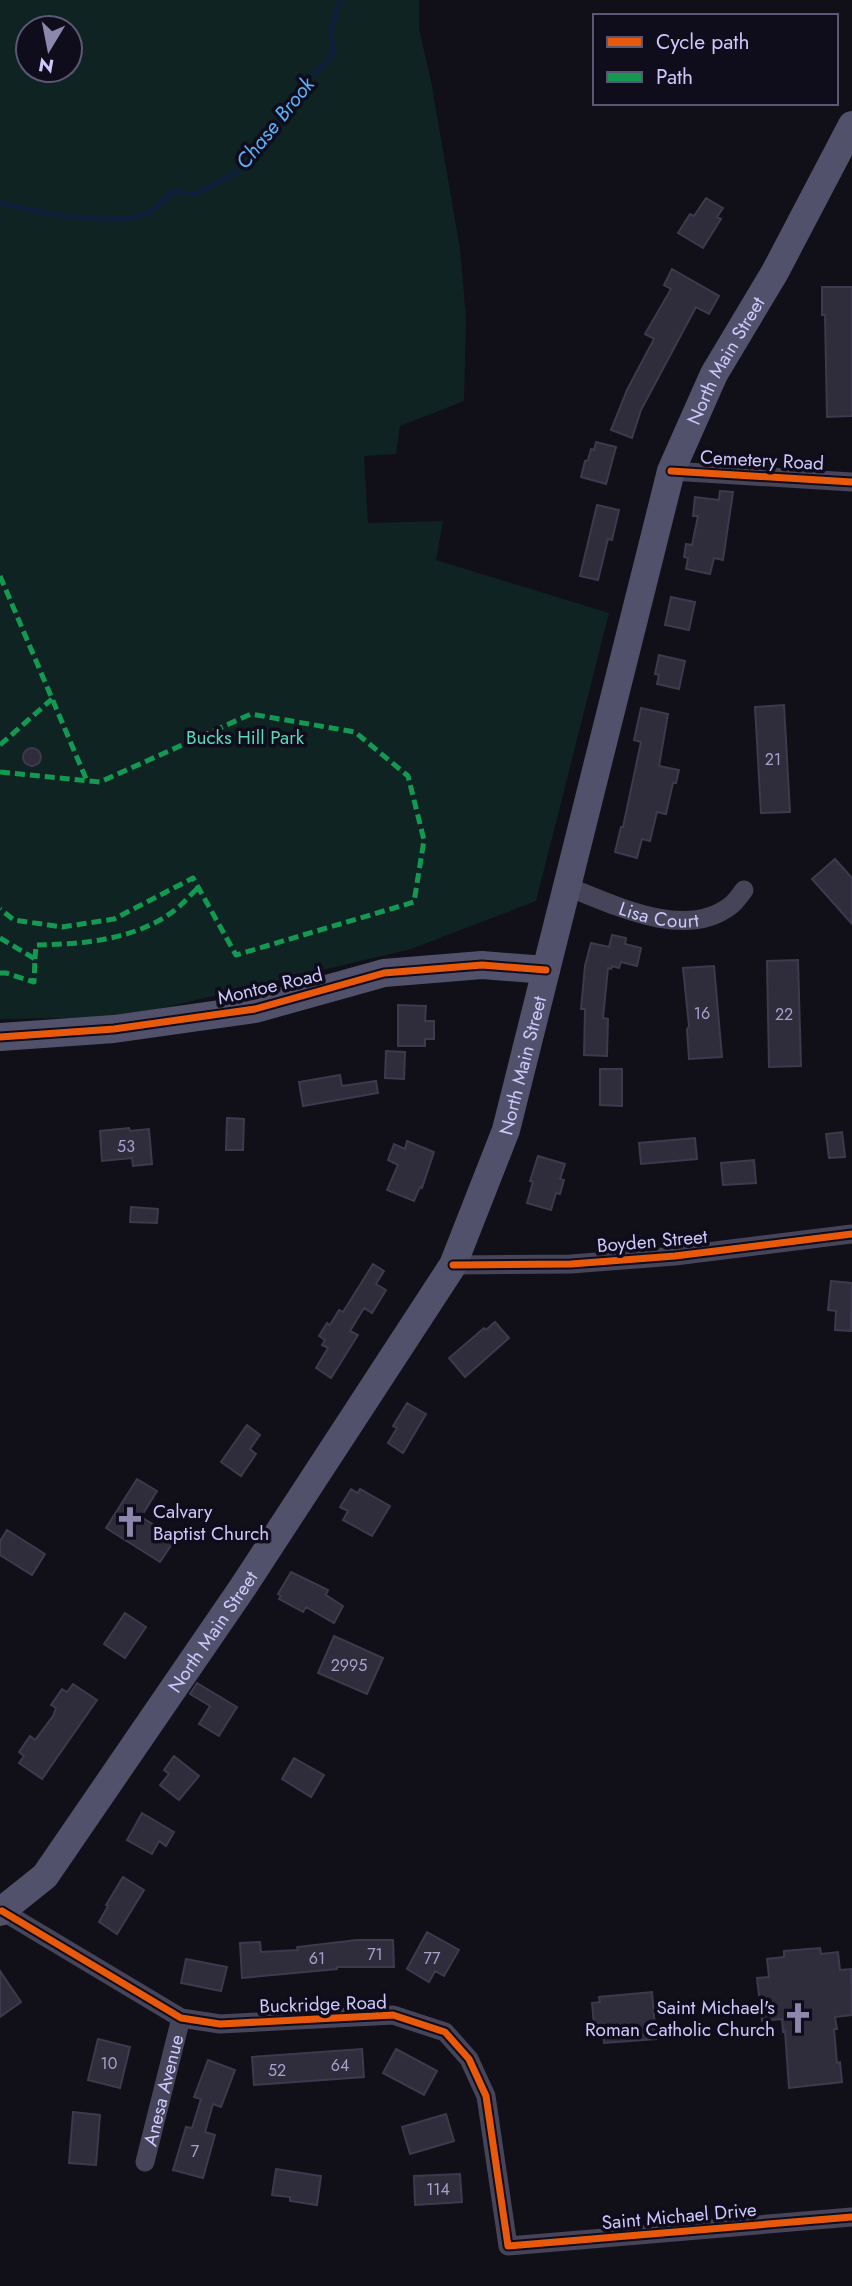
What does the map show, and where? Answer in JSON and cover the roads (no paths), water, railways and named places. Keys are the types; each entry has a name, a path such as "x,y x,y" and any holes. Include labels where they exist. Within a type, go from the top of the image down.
{"main road":[{"name":"North Main Street","path":"1,1912 45,1875 243,1587 453,1265 506,1130 671,471 714,374 775,272 852,125"},
{"name":"Montoe Road","path":"0,1037 114,1029 255,1009 384,973 482,965 546,970"}],"street":[{"name":"Cemetery Road","path":"671,471 852,481"},
{"name":"Lisa Court","path":"566,886 626,909 674,921 709,918 731,905 744,890"},
{"name":"Boyden Street","path":"453,1265 571,1264 675,1256 852,1234"},
{"name":"Buckridge Road","path":"1,1912 181,2018 220,2024 393,2015 445,2032 469,2059 486,2096 508,2246"},
{"name":"Anesa Avenue","path":"145,2162 181,2018"},
{"name":"Saint Michael Drive","path":"508,2246 852,2217"}],"waterway":[{"name":"Chase Brook","path":"0,203 74,217 133,217 147,213 172,192 196,194 239,171 310,78 333,56 331,30 340,0"}],"place":[{"name":"Calvary Baptist Church","path":"130,1522"},
{"name":"Saint Michael's Roman Catholic Church","path":"798,2018"}],"park label":[{"name":"Bucks Hill Park","path":"245,737"}]}
